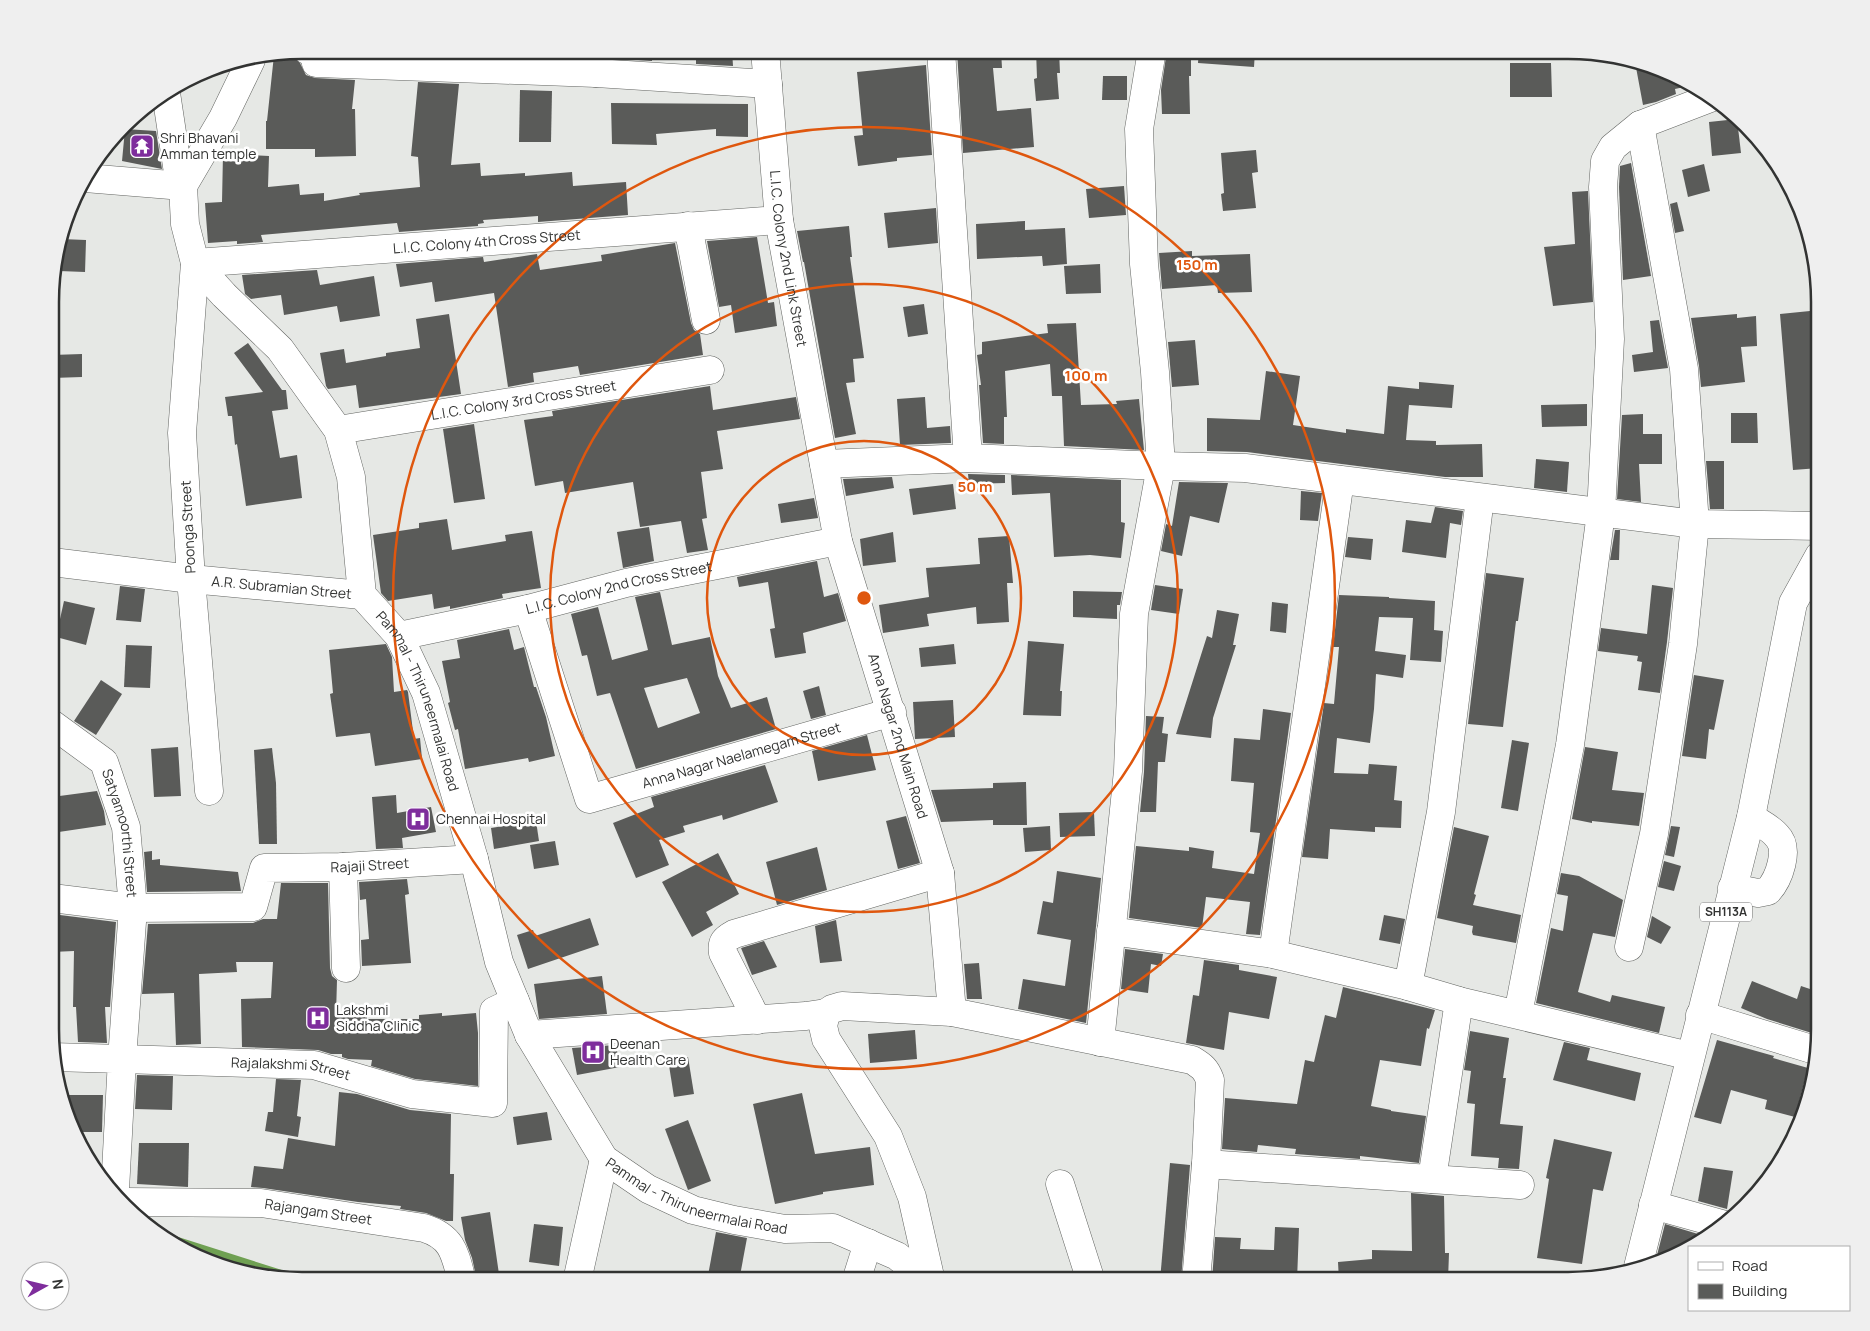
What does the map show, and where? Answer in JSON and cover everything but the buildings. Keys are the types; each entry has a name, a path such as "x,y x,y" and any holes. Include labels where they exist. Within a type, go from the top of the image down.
{"street":[{"path":"315,59 316,63 596,62 768,84"},
{"name":"L.I.C. Colony 2nd Link Street","path":"766,59 779,220 824,464"},
{"path":"941,59 968,458"},
{"path":"1100,1042 1128,770 1134,614 1161,466 1155,372 1144,264 1139,128 1150,59"},
{"path":"182,186 223,118 249,64"},
{"path":"167,100 182,186 185,224 195,263 224,295 280,349 338,430 351,478 362,595"},
{"path":"1518,1014 1570,745 1601,513 1610,339 1603,187 1605,161 1613,147 1640,125 1704,101"},
{"path":"1628,947 1654,834 1683,644 1695,524 1684,369 1640,125"},
{"path":"92,179 182,186"},
{"name":"L.I.C. Colony 4th Cross Street","path":"195,263 779,220"},
{"path":"688,226 706,320"},
{"name":"Poonga Street","path":"195,263 182,433 191,579 209,791"},
{"name":"L.I.C. Colony 3rd Cross Street","path":"338,430 710,370"},
{"path":"824,464 968,458 1245,468 1695,524 1811,526"},
{"name":"Anna Nagar 2nd Main Road","path":"824,464 838,541 940,873 952,1012"},
{"path":"1273,954 1340,480"},
{"path":"1408,986 1441,812 1480,498"},
{"name":"L.I.C. Colony 2nd Cross Street","path":"399,636 528,609 626,583 838,541"},
{"name":"A.R. Subramian Street","path":"59,563 191,579 362,595"},
{"name":"SH113A","path":"1639,1261 1751,817 1793,603 1811,572"},
{"name":"Pammal - Thiruneermalai Road","path":"362,595 399,636 426,693 474,859 499,962 528,1035 604,1159 648,1189 693,1210 734,1220 785,1229 833,1228 898,1256 918,1272"},
{"name":"Anna Nagar Naelamegam Street","path":"528,609 589,799 892,712"},
{"name":"Satyamoorthi Street","path":"59,729 104,762 126,827 133,908"},
{"path":"1732,888 1758,893 1768,892 1775,883 1780,870 1783,856 1782,844 1778,836 1751,817"},
{"name":"Rajaji Street","path":"133,908 253,907 264,868 343,867 474,859"},
{"path":"343,867 346,968"},
{"path":"757,1020 723,953 722,945 725,939 734,934 940,873"},
{"path":"59,899 133,908 114,1184"},
{"path":"1112,931 1273,954 1690,1056"},
{"name":"Rajalakshmi Street","path":"122,1059 314,1064 412,1094 493,1103 494,1011 515,1001"},
{"path":"1432,1179 1459,1001"},
{"path":"528,1035 757,1020 826,1013 842,1006 952,1012 1192,1060 1207,1070 1210,1080 1206,1164 1197,1272"},
{"path":"826,1013 823,1026 826,1039 888,1136 912,1197 927,1272"},
{"path":"1700,1015 1811,1049"},
{"path":"61,1058 122,1059"},
{"path":"579,1272 604,1159"},
{"path":"1206,1164 1520,1185"},
{"path":"1060,1184 1088,1272"},
{"name":"Rajangam Street","path":"136,1207 261,1204 424,1228 437,1232 448,1240 456,1256 460,1272"},
{"path":"1654,1205 1716,1222"},
{"path":"859,1272 868,1243"}],"shaded area":[{"path":"173,1235 292,1272 254,1268 223,1259 194,1247"}],"place":[{"name":"Shri Bhavani Amman temple","path":"142,146"},
{"name":"Chennai Hospital","path":"418,819"},
{"name":"Lakshmi Siddha Clinic","path":"318,1018"},
{"name":"Deenan Health Care","path":"593,1052"}]}
